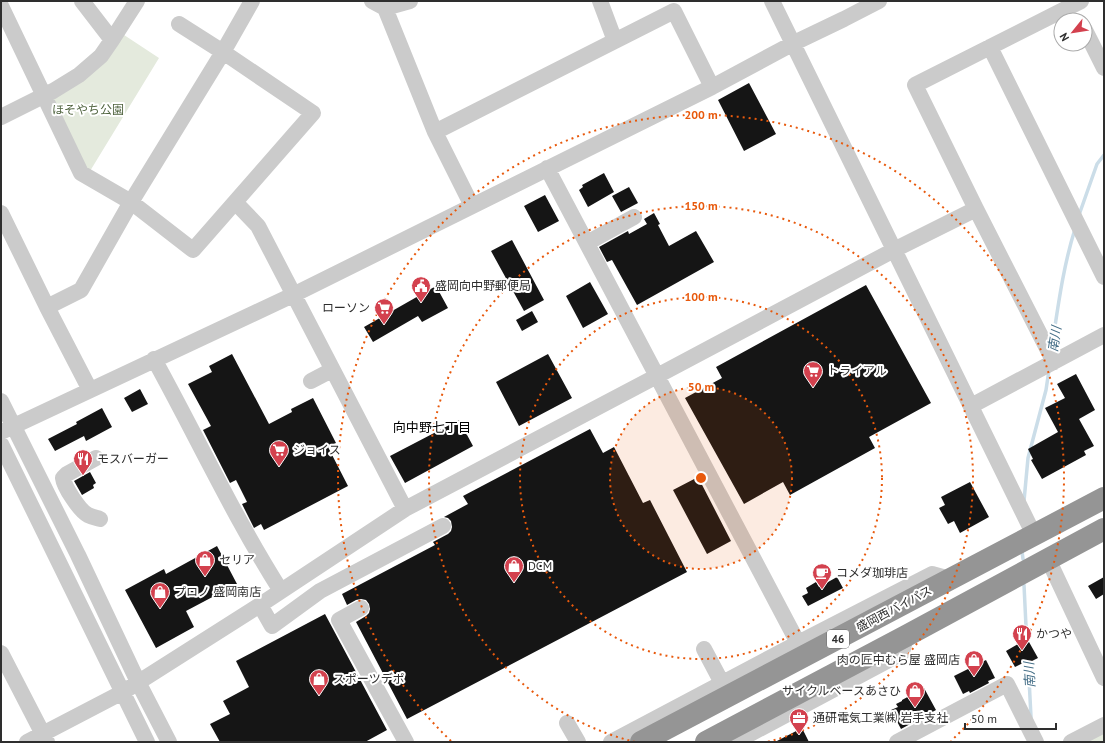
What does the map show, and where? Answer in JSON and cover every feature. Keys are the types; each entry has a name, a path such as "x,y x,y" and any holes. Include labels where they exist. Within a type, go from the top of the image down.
{"highway":[{"name":"盛岡西バイパス","path":"641,742 950,579 1032,529 1104,498"},
{"name":"46","path":"706,742 1104,529"}],"street":[{"path":"82,1 112,40"},
{"path":"1,117 54,92 79,75 101,56 137,1"},
{"path":"47,307 81,290 131,202 223,52 252,1"},
{"path":"410,1 379,4 435,132 472,206"},
{"path":"600,1 615,41"},
{"path":"772,1 1032,529"},
{"path":"8,429 293,295 712,87 879,1"},
{"path":"1054,362 976,209 916,85 1075,2 1078,12"},
{"path":"1,6 81,173 131,202 193,250 313,113 180,24"},
{"path":"435,132 615,41 671,6 712,87"},
{"path":"1093,46 1104,68"},
{"path":"990,47 1104,277"},
{"path":"548,168 798,643"},
{"path":"235,202 258,226 405,509"},
{"path":"27,742 45,738 123,692 260,605 405,509 894,250 976,209"},
{"path":"1,213 90,390"},
{"path":"587,243 634,217"},
{"path":"971,406 1104,335"},
{"path":"154,360 220,484 263,562 281,591"},
{"path":"311,381 332,370"},
{"path":"1,401 8,429 78,555 138,682 170,742"},
{"path":"1,444 147,742"},
{"path":"96,458 63,478 71,496 87,515 100,519"},
{"path":"260,605 272,626 320,591 443,526"},
{"path":"1048,558 1104,678"},
{"path":"611,742 932,574 950,579"},
{"path":"361,608 339,620 406,742"},
{"path":"735,742 902,653 906,636"},
{"path":"704,649 722,683"},
{"path":"1,653 45,738"},
{"path":"897,742 1008,684 1036,742"},
{"path":"567,723 578,742"},
{"path":"1073,742 1104,724"}],"green space":[{"name":"ほそやち公園","path":"118,31 159,58 87,176 44,96"},
{"path":"1104,730 1104,742 1081,742"}],"building":[{"path":"749,83 776,134 744,151 718,100"},
{"path":"604,173 614,192 588,207 579,190 583,187 582,185"},
{"path":"629,187 638,203 621,212 612,196"},
{"path":"545,195 559,221 538,232 524,206"},
{"path":"654,213 660,224 658,225 669,246 696,231 714,262 637,305 612,260 607,262 599,247 628,231 629,234 647,224 644,219"},
{"path":"512,240 544,300 524,311 491,251"},
{"path":"590,282 608,314 583,328 566,296"},
{"name":"トライアル","path":"866,285 931,403 869,437 875,448 790,495 783,482 744,504 685,398 722,378 716,367"},
{"path":"436,286 448,308 422,322 418,316 373,342 364,327"},
{"path":"532,311 538,322 522,331 516,320"},
{"name":"ジョイス","path":"232,354 269,424 292,412 291,409 313,398 336,443 328,447 348,486 264,530 261,524 254,528 242,504 247,502 236,480 230,483 203,430 211,426 188,384 212,372 209,366"},
{"path":"548,354 572,398 519,426 496,382"},
{"path":"1076,374 1095,410 1079,419 1094,446 1084,451 1086,455 1042,479 1031,460 1033,459 1028,449 1058,432 1045,408 1065,398 1057,384"},
{"path":"140,389 148,404 132,412 124,398"},
{"path":"102,408 112,427 86,441 84,436 55,451 48,439 77,424 76,422"},
{"path":"459,420 473,446 405,483 390,456"},
{"name":"DCM","path":"590,429 603,453 614,447 643,503 650,500 687,572 407,719 356,622 369,613 369,604 366,600 361,599 347,605 342,594 435,545 433,542 451,531 451,521 444,517 468,504 463,496"},
{"path":"90,472 96,483 93,485 94,488 82,495 74,481"},
{"path":"698,477 731,541 707,554 673,490"},
{"path":"970,482 989,517 960,533 954,521 948,524 939,508 945,505 941,497"},
{"path":"217,546 237,584 186,611 194,627 156,648 125,590 164,569 166,574"},
{"name":"コメダ珈琲店","path":"837,577 843,588 808,606 802,596 808,593 806,588 816,582 819,587"},
{"path":"1104,577 1104,594 1096,599 1088,586"},
{"path":"325,614 387,730 365,742 220,742 210,724 230,714 223,701 249,687 236,661"},
{"path":"1023,641 1025,645 1029,642 1038,658 1024,665 1023,663 1015,667 1006,651"},
{"name":"肉の匠中むら屋 盛岡店","path":"986,660 995,678 988,681 989,683 970,693 969,691 963,694 954,676"},
{"name":"サイクルベースあさひ","path":"924,688 936,710 901,729 891,710 898,707 896,704 902,700"},
{"name":"通研電気工業㈱ 岩手支社","path":"802,728 809,742 775,742"}],"waterway":[{"name":"南川","path":"1079,215 1097,164 1104,155"},
{"name":"南川","path":"1052,346 1064,272 1075,229"},
{"name":"南川","path":"1024,501 1028,458 1046,390 1049,370"},
{"name":"南川","path":"1022,551 1023,559"},
{"name":"南川","path":"1024,585 1027,647"},
{"name":"南川","path":"1028,659 1031,717"}],"place":[{"name":"盛岡向中野郵便局","path":"421,303"},
{"name":"ローソン","path":"384,325"},
{"name":"トライアル","path":"813,388"},
{"name":"ジョイス","path":"279,467"},
{"name":"モスバーガー","path":"83,476"},
{"name":"セリア","path":"205,577"},
{"name":"DCM","path":"514,583"},
{"name":"コメダ珈琲店","path":"822,590"},
{"name":"プロノ 盛岡南店","path":"160,609"},
{"name":"かつや","path":"1022,651"},
{"name":"肉の匠中むら屋 盛岡店","path":"974,677"},
{"name":"スポーツデポ","path":"319,696"},
{"name":"サイクルベースあさひ","path":"915,708"},
{"name":"通研電気工業㈱ 岩手支社","path":"799,735"}],"district":[{"name":"向中野七丁目","path":"432,427"}]}
